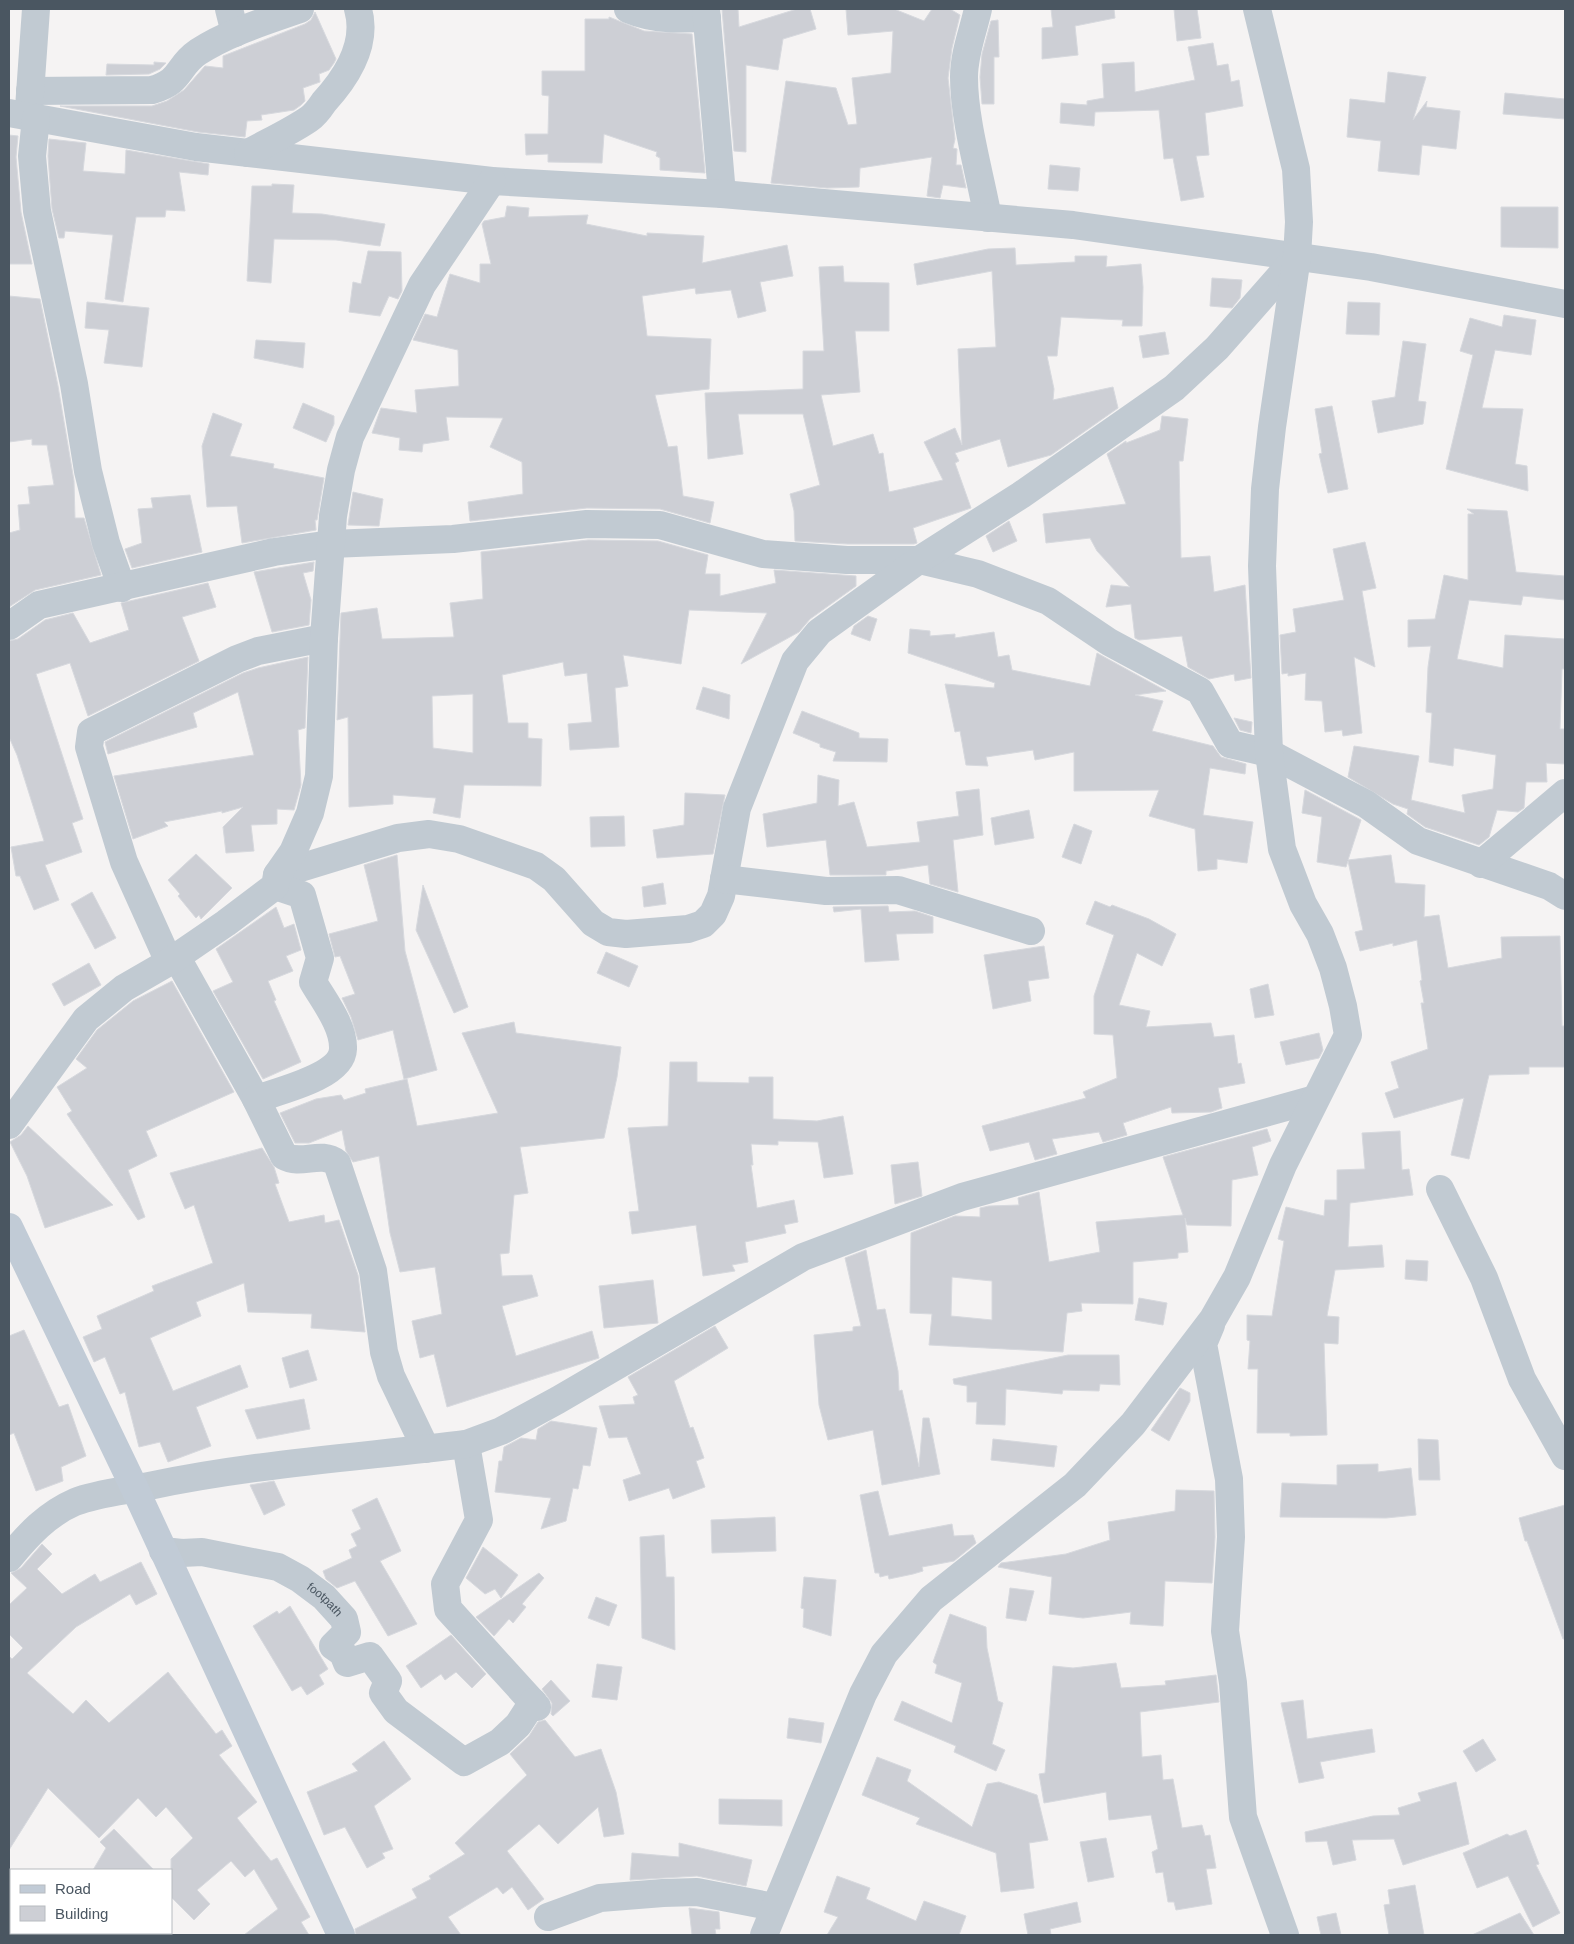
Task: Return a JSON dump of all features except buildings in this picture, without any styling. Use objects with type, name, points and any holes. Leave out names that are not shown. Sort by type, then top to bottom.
[{"type":"street","points":[[36,9],[26,110],[37,211],[74,384],[88,471],[106,543],[122,588]]},
{"type":"street","points":[[26,110],[152,90],[166,86],[174,80],[197,53],[232,21],[300,9]]},
{"type":"street","points":[[248,153],[310,118],[330,95],[349,69],[360,43],[362,21],[358,9]]},
{"type":"street","points":[[628,9],[643,16],[669,20],[706,13],[722,194]]},
{"type":"street","points":[[978,9],[968,45],[964,76],[967,107],[988,218]]},
{"type":"street","points":[[764,1935],[863,1694],[884,1654],[931,1599],[1075,1486],[1133,1424],[1213,1319],[1237,1277],[1283,1165],[1314,1099],[1348,1036],[1343,1006],[1333,968],[1282,849],[1269,753],[1262,566],[1265,489],[1297,257],[1299,222],[1296,169],[1257,9]]},
{"type":"street","points":[[26,110],[196,147],[492,181],[722,194],[1073,225],[1371,267],[1565,304]]},
{"type":"street","points":[[9,1125],[86,1018],[124,988],[173,959],[226,923],[276,880],[293,852],[310,813],[319,776],[324,638],[331,544],[341,470],[350,437],[422,285],[492,181]]},
{"type":"street","points":[[276,880],[398,838],[429,834],[459,839],[536,866],[554,879],[593,923],[608,932],[626,934],[688,929],[703,924],[713,914],[721,896],[737,808],[795,661],[819,632],[919,560],[1020,495],[1174,388],[1217,348],[1297,257]]},
{"type":"street","points":[[9,626],[39,605],[122,588],[274,552],[331,544],[453,538],[586,524],[627,523],[660,525],[763,554],[847,560],[919,560],[978,574],[1048,602],[1109,642],[1200,691],[1230,744],[1269,753],[1366,804],[1418,841],[1549,886],[1565,896]]},
{"type":"street","points":[[324,638],[258,651],[237,659],[91,732],[89,748],[124,862],[173,959],[256,1099],[284,1156],[291,1160],[322,1156],[330,1158],[337,1163],[373,1271],[384,1352],[391,1376],[426,1449]]},
{"type":"street","points":[[1481,864],[1565,793]]},
{"type":"street","points":[[724,879],[826,891],[898,890],[1031,931]]},
{"type":"street","points":[[256,1099],[321,1076],[337,1062],[343,1049],[338,1028],[313,982],[320,958],[302,895],[276,880]]},
{"type":"street","points":[[9,1558],[33,1529],[75,1503],[98,1496],[225,1473],[466,1444],[501,1431],[558,1400],[803,1258],[962,1197],[1314,1099]]},
{"type":"street","points":[[1440,1188],[1484,1278],[1522,1379],[1565,1456]]},
{"type":"street","points":[[9,1227],[135,1489],[341,1935]]},
{"type":"street","points":[[1213,1319],[1203,1344],[1229,1479],[1231,1537],[1225,1631],[1233,1683],[1242,1817],[1285,1935]]},
{"type":"street","name":"footpath","points":[[164,1551],[182,1553],[202,1552],[278,1567],[300,1579],[324,1597],[344,1619],[347,1632],[333,1646],[343,1653],[347,1663],[370,1656],[388,1681],[383,1694],[396,1711],[464,1762],[500,1742],[535,1705],[448,1609],[445,1584],[480,1520],[466,1444]]},
{"type":"street","points":[[548,1917],[600,1898],[664,1893],[697,1892],[774,1907]]}]
